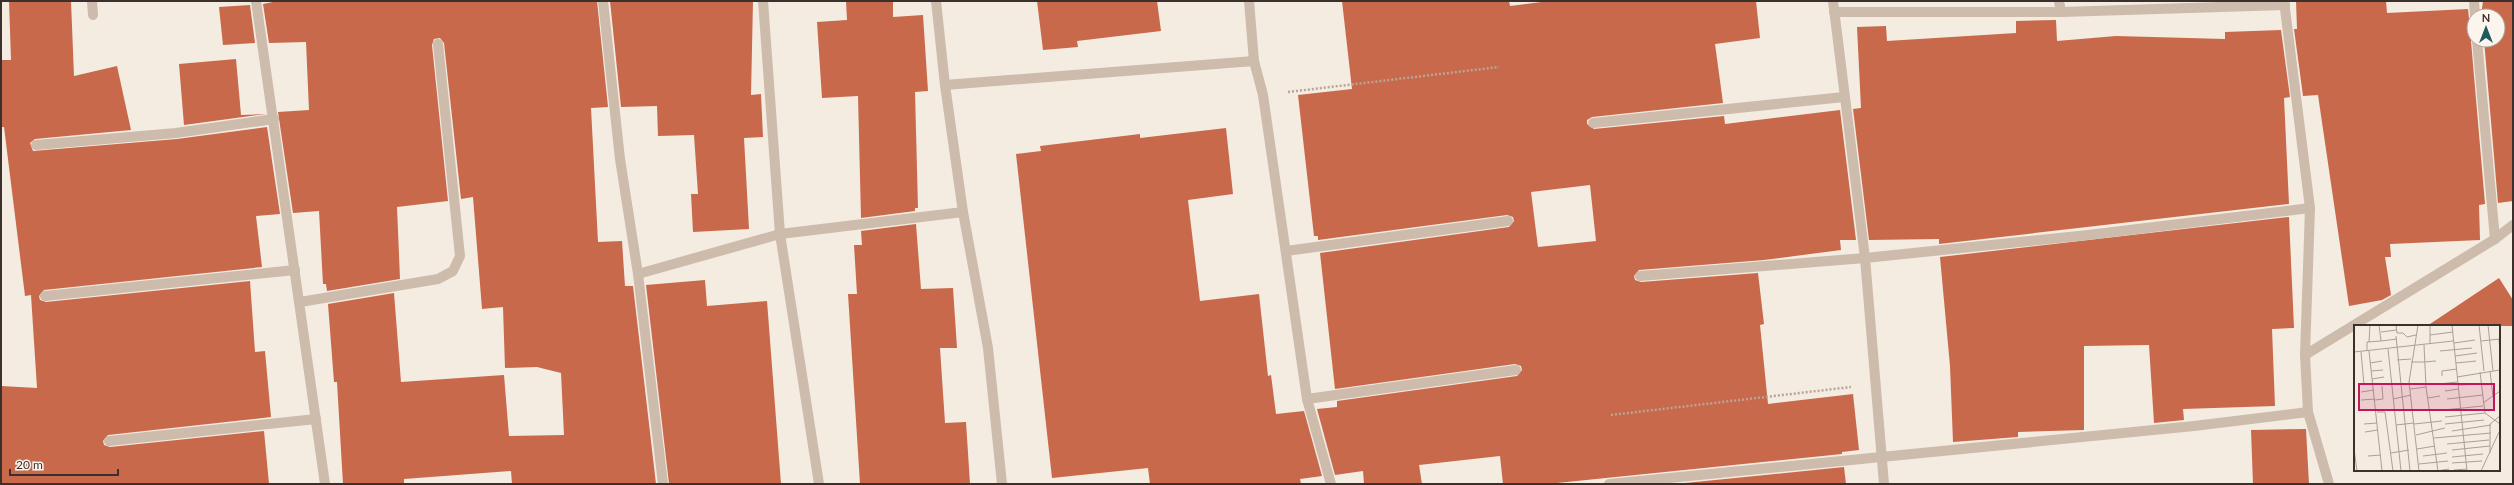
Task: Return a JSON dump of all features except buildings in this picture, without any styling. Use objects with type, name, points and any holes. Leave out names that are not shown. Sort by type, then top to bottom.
[{"type":"street","points":[[92,1],[93,15]]},
{"type":"street","points":[[256,1],[325,484]]},
{"type":"street","points":[[603,1],[620,159],[638,274],[663,484]]},
{"type":"street","points":[[763,1],[780,234],[819,484]]},
{"type":"street","points":[[936,1],[945,85],[963,212],[988,348],[1002,484]]},
{"type":"street","points":[[1249,1],[1254,60],[1263,95],[1307,399],[1331,484]]},
{"type":"street","points":[[1833,1],[1865,258],[1884,484]]},
{"type":"street","points":[[2059,1],[2060,12]]},
{"type":"street","points":[[1834,12],[2060,12],[2285,3],[2310,208],[2305,355],[2308,412],[2329,484]]},
{"type":"street","points":[[300,302],[438,279],[453,271],[460,256],[438,44]]},
{"type":"street","points":[[2478,48],[2495,240]]},
{"type":"street","points":[[945,85],[1254,60]]},
{"type":"street","points":[[1593,123],[1844,97]]},
{"type":"street","points":[[36,145],[176,133],[274,119]]},
{"type":"street","points":[[1640,276],[1865,258],[2081,236],[2310,208]]},
{"type":"street","points":[[638,274],[780,234],[963,212]]},
{"type":"street","points":[[1286,252],[1508,221]]},
{"type":"street","points":[[2355,325],[2495,240],[2513,225]]},
{"type":"street","points":[[45,296],[295,270]]},
{"type":"street","points":[[2305,355],[2354,325]]},
{"type":"street","points":[[1307,399],[1516,370]]},
{"type":"street","points":[[1609,484],[2194,426],[2308,412]]},
{"type":"street","points":[[109,441],[316,419]]},
{"type":"path","points":[[1263,95],[1499,67]]},
{"type":"path","points":[[1612,415],[1875,384]]}]
